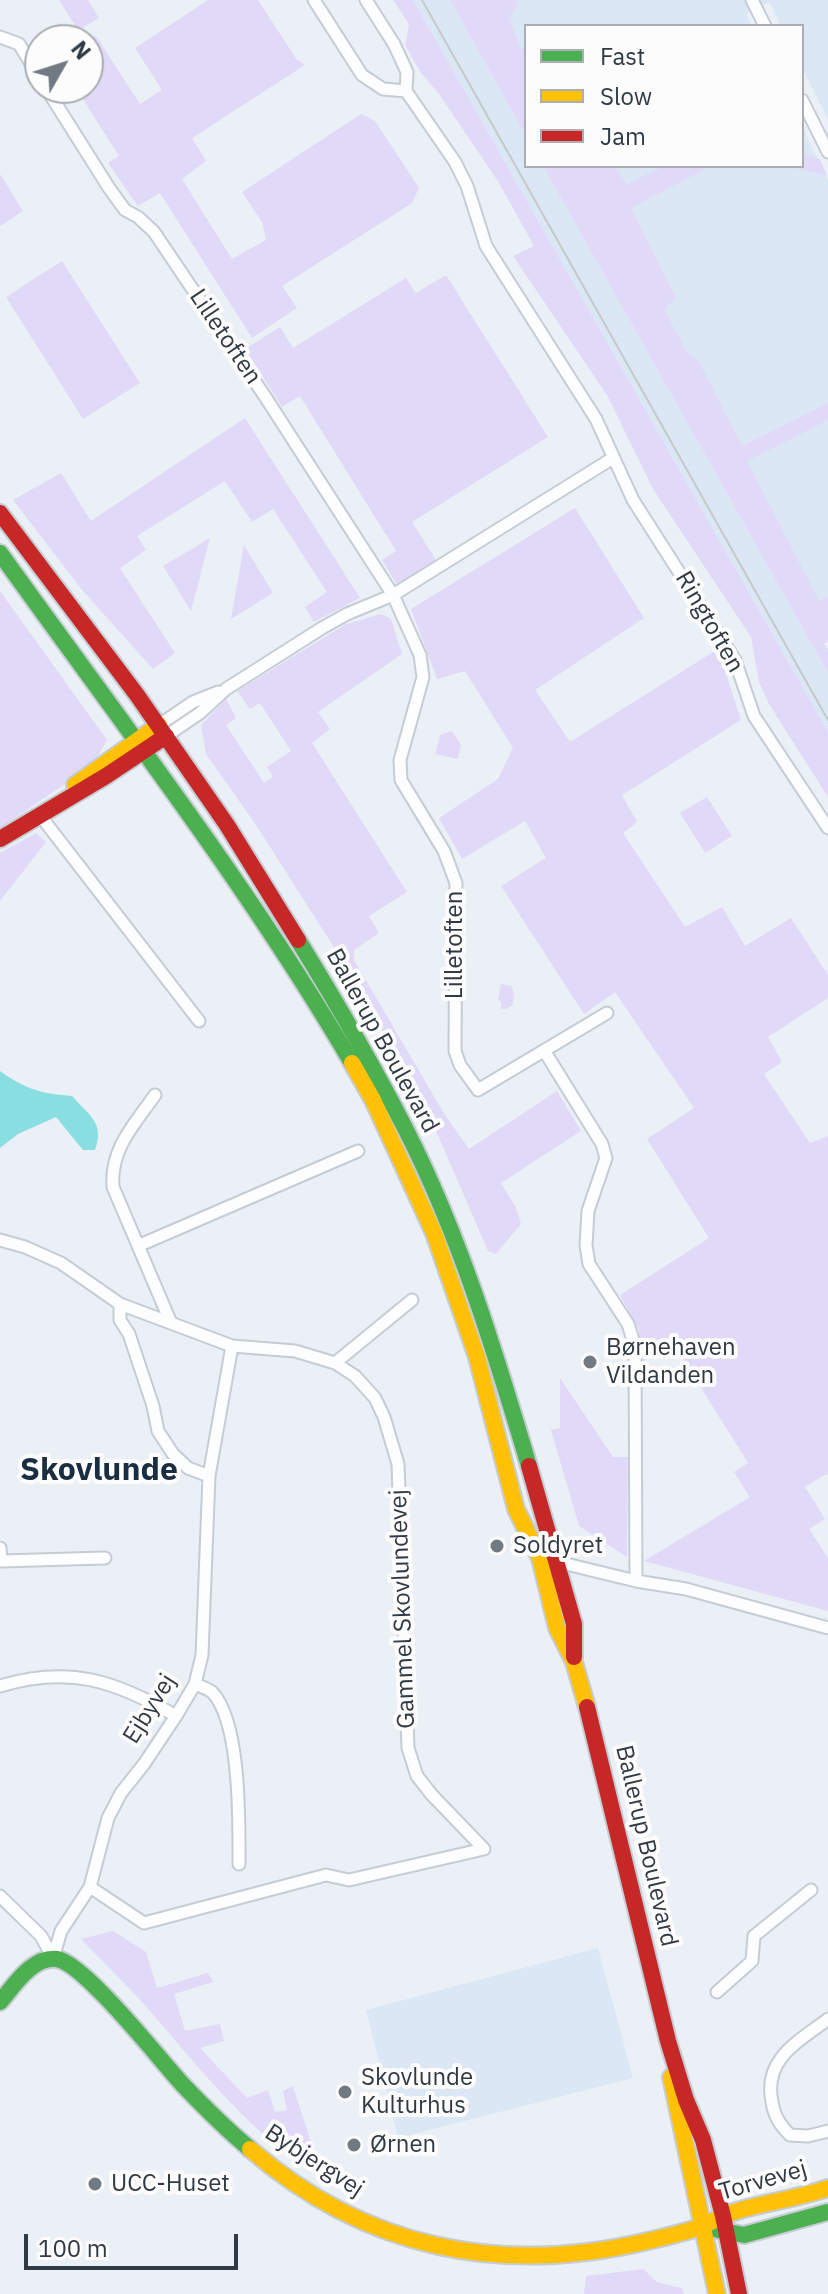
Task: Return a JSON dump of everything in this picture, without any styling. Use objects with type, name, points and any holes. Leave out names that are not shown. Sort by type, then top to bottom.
[{"type":"street","points":[[314,0],[362,75],[383,89],[406,91]]},
{"type":"street","name":"Ringtoften","points":[[366,0],[401,58],[407,72],[406,91],[455,162],[467,186],[486,246],[596,419],[633,500],[735,660],[754,716],[828,828]]},
{"type":"street","points":[[752,0],[764,24]]},
{"type":"street","points":[[0,37],[19,44],[24,52]]},
{"type":"street","name":"Lilletoften","points":[[56,104],[125,210],[154,232],[266,398],[393,595],[420,655],[424,671],[400,760],[401,780],[444,851],[456,883],[457,1058],[478,1090],[607,1013]]},
{"type":"street","points":[[804,104],[828,152]]},
{"type":"street","points":[[0,839],[106,776],[162,730],[200,713],[226,689],[322,628],[393,595],[613,458]]},
{"type":"street","name":"Ballerup Boulevard","points":[[0,513],[162,730],[227,825],[366,1055],[407,1132],[456,1244],[481,1311],[550,1564],[574,1624],[574,1662],[668,2041],[686,2100],[703,2140],[725,2223],[739,2294]]},
{"type":"street","name":"Ballerup Boulevard","points":[[0,553],[252,905],[352,1062],[394,1142],[445,1259],[477,1357],[512,1494],[550,1564]]},
{"type":"street","points":[[39,814],[199,1021]]},
{"type":"street","points":[[545,1052],[602,1144],[606,1158],[588,1211],[586,1245],[589,1264],[628,1324],[635,1346],[636,1581]]},
{"type":"street","points":[[155,1095],[116,1152],[112,1170],[113,1187],[171,1323]]},
{"type":"street","points":[[140,1245],[358,1151]]},
{"type":"street","name":"Gammel Skovlundevej","points":[[0,1240],[61,1263],[120,1304],[232,1346],[295,1351],[335,1363],[355,1376],[375,1398],[398,1464],[408,1748],[417,1776],[484,1849],[349,1880],[326,1875],[144,1923],[90,1887]]},
{"type":"street","points":[[335,1363],[412,1300]]},
{"type":"street","points":[[120,1304],[120,1320],[129,1334],[158,1431],[173,1454],[188,1468],[209,1476]]},
{"type":"street","name":"Ejbyvej","points":[[53,1958],[61,1931],[90,1887],[108,1818],[121,1793],[144,1764],[195,1684],[202,1655],[209,1476],[232,1346]]},
{"type":"street","points":[[0,1548],[1,1561],[105,1558]]},
{"type":"street","points":[[550,1564],[686,1589],[828,1628]]},
{"type":"street","points":[[0,1686],[36,1678],[70,1677],[104,1682],[136,1693],[176,1716]]},
{"type":"street","points":[[195,1684],[211,1691],[228,1729],[234,1757],[239,1817],[239,1864]]},
{"type":"street","points":[[717,1992],[752,1961],[754,1936],[811,1890]]},
{"type":"street","name":"Bybjergvej","points":[[0,1896],[41,1936],[53,1958],[65,1961],[97,1991],[234,2136],[317,2197],[366,2221],[407,2237],[463,2251],[532,2258],[637,2243],[700,2227]]},
{"type":"street","points":[[0,2002],[31,1969],[53,1958]]},
{"type":"street","points":[[828,2019],[778,2060],[769,2084],[777,2120],[790,2135],[808,2136],[828,2131]]},
{"type":"street","name":"Ballerup Boulevard","points":[[668,2041],[674,2102],[717,2294]]},
{"type":"street","name":"Torvevej","points":[[700,2227],[725,2223],[828,2188]]},
{"type":"street","name":"Torvevej","points":[[725,2223],[744,2235],[828,2212]]},
{"type":"shaded area","points":[[59,0],[88,0],[99,18],[88,24],[74,24]]},
{"type":"shaded area","points":[[208,0],[258,0],[297,60],[305,65],[192,138],[206,161],[182,179],[232,259],[266,240],[262,222],[242,192],[361,114],[375,121],[419,188],[412,203],[282,286],[297,308],[252,338],[160,193],[138,206],[108,163],[119,156],[86,104],[104,104],[104,48],[140,104],[162,90],[135,48]]},
{"type":"shaded area","points":[[393,0],[413,0],[828,732],[828,797],[769,704],[759,682],[751,637],[653,489],[607,395],[513,256],[534,246],[499,183],[439,94],[421,73],[405,45],[409,24]]},
{"type":"shaded area","points":[[413,0],[450,0],[524,132],[524,168],[544,168],[828,673],[828,732]]},
{"type":"shaded area","points":[[450,0],[516,0],[518,4],[509,18],[521,49],[524,48],[524,132]]},
{"type":"shaded area","points":[[467,0],[828,0],[828,119],[804,72],[804,24],[780,24],[769,2],[746,14],[751,24],[524,24],[524,104]]},
{"type":"shaded area","points":[[804,131],[828,180],[828,608],[808,619],[559,168],[804,168]]},
{"type":"shaded area","points":[[804,155],[820,159],[827,176],[794,168],[804,168]]},
{"type":"shaded area","points":[[544,168],[615,168],[627,184],[660,168],[707,168],[631,208],[676,298],[664,309],[686,351],[699,362],[742,446],[828,403],[828,420],[747,461],[819,601],[828,597],[828,641],[824,644],[828,650],[828,673]]},
{"type":"shaded area","points":[[0,174],[23,211],[0,226]]},
{"type":"shaded area","points":[[62,261],[140,383],[83,419],[6,297]]},
{"type":"shaded area","points":[[446,275],[548,437],[412,522],[436,560],[397,585],[382,560],[396,551],[300,396],[282,407],[245,349],[280,327],[293,348],[406,278],[416,293]]},
{"type":"shaded area","points":[[245,418],[360,598],[314,622],[305,607],[327,592],[273,509],[252,522],[225,481],[137,536],[146,550],[120,568],[175,653],[153,669],[83,591],[13,500],[61,473],[91,521]]},
{"type":"shaded area","points":[[575,508],[644,618],[535,690],[570,742],[718,649],[741,720],[622,795],[637,822],[623,833],[685,927],[722,907],[745,946],[791,918],[828,975],[828,998],[768,1037],[782,1062],[764,1074],[810,1143],[828,1136],[828,1473],[805,1487],[825,1519],[809,1529],[828,1558],[828,1611],[644,1561],[750,1497],[734,1472],[748,1463],[673,1343],[642,1362],[639,1330],[620,1295],[709,1238],[647,1139],[694,1108],[615,992],[584,1014],[501,886],[546,858],[525,821],[462,859],[439,818],[498,779],[513,748],[465,671],[437,679],[411,609]]},
{"type":"shaded area","points":[[210,538],[191,611],[163,566]]},
{"type":"shaded area","points":[[244,545],[273,593],[231,619]]},
{"type":"shaded area","points":[[0,591],[107,740],[93,765],[0,828]]},
{"type":"shaded area","points":[[381,614],[391,619],[402,654],[318,712],[330,729],[312,743],[407,892],[369,916],[379,933],[354,950],[354,960],[445,1115],[469,1149],[557,1091],[581,1131],[501,1183],[515,1206],[521,1224],[496,1254],[488,1251],[427,1110],[341,958],[256,825],[206,754],[201,725],[226,699],[236,718],[226,725],[264,783],[273,777],[267,767],[291,751],[260,703],[250,709],[237,691],[346,624]]},
{"type":"shaded area","points":[[452,731],[461,745],[458,759],[435,754],[440,735]]},
{"type":"shaded area","points":[[707,797],[732,836],[705,853],[680,813]]},
{"type":"shaded area","points":[[36,833],[46,842],[0,901],[0,853]]},
{"type":"shaded area","points":[[501,984],[511,986],[514,993],[513,1005],[506,1009],[501,1009],[498,1000]]},
{"type":"shaded area","points":[[560,1378],[613,1457],[628,1457],[627,1557],[579,1526],[551,1430],[560,1428]]},
{"type":"shaded area","points":[[113,1931],[146,1952],[157,1988],[208,1973],[213,1982],[174,1994],[185,2031],[220,2024],[224,2041],[200,2048],[247,2098],[268,2090],[275,2112],[287,2110],[283,2091],[293,2086],[316,2158],[311,2162],[293,2156],[249,2121],[81,1939]]},
{"type":"shaded area","points":[[598,1948],[633,2078],[398,2138],[366,2010]]},
{"type":"shaded area","points":[[643,2269],[657,2282],[682,2288],[684,2294],[584,2294],[586,2276]]},
{"type":"water","points":[[0,1071],[34,1090],[72,1096],[97,1126],[95,1150],[83,1150],[56,1117],[18,1134],[0,1148]]},
{"type":"tram line","points":[[422,0],[828,720]]},
{"type":"traffic: fast","points":[[0,553],[227,868],[352,1063]]},
{"type":"traffic: fast","points":[[298,940],[367,1058],[425,1170],[475,1295],[529,1466]]},
{"type":"traffic: fast","points":[[0,2002],[24,1973],[40,1962],[57,1959],[69,1965],[103,1994],[183,2085],[250,2149]]},
{"type":"traffic: fast","points":[[718,2230],[744,2235],[828,2212]]},
{"type":"traffic: slow","points":[[75,785],[159,725]]},
{"type":"traffic: slow","points":[[352,1063],[373,1100],[434,1233],[477,1357],[516,1509],[540,1558],[557,1628],[574,1662],[587,1707]]},
{"type":"traffic: slow","points":[[671,2077],[717,2294]]},
{"type":"traffic: slow","points":[[250,2149],[294,2183],[340,2210],[388,2231],[437,2246],[488,2254],[540,2255],[593,2251],[648,2241],[694,2229],[746,2209],[828,2188]]},
{"type":"traffic: jam","points":[[0,513],[137,695],[227,825],[298,940]]},
{"type":"traffic: jam","points":[[0,839],[166,736]]},
{"type":"traffic: jam","points":[[529,1466],[574,1624],[574,1657]]},
{"type":"traffic: jam","points":[[587,1707],[668,2041],[686,2100],[703,2140],[739,2294]]},
{"type":"place","name":"Børnehaven Vildanden","points":[[590,1362]]},
{"type":"place","name":"Soldyret","points":[[497,1546]]},
{"type":"place","name":"Skovlunde Kulturhus","points":[[345,2092]]},
{"type":"place","name":"Ørnen","points":[[354,2145]]},
{"type":"place","name":"UCC-Huset","points":[[95,2184]]},
{"type":"district","name":"Skovlunde","points":[[99,1471]]}]
